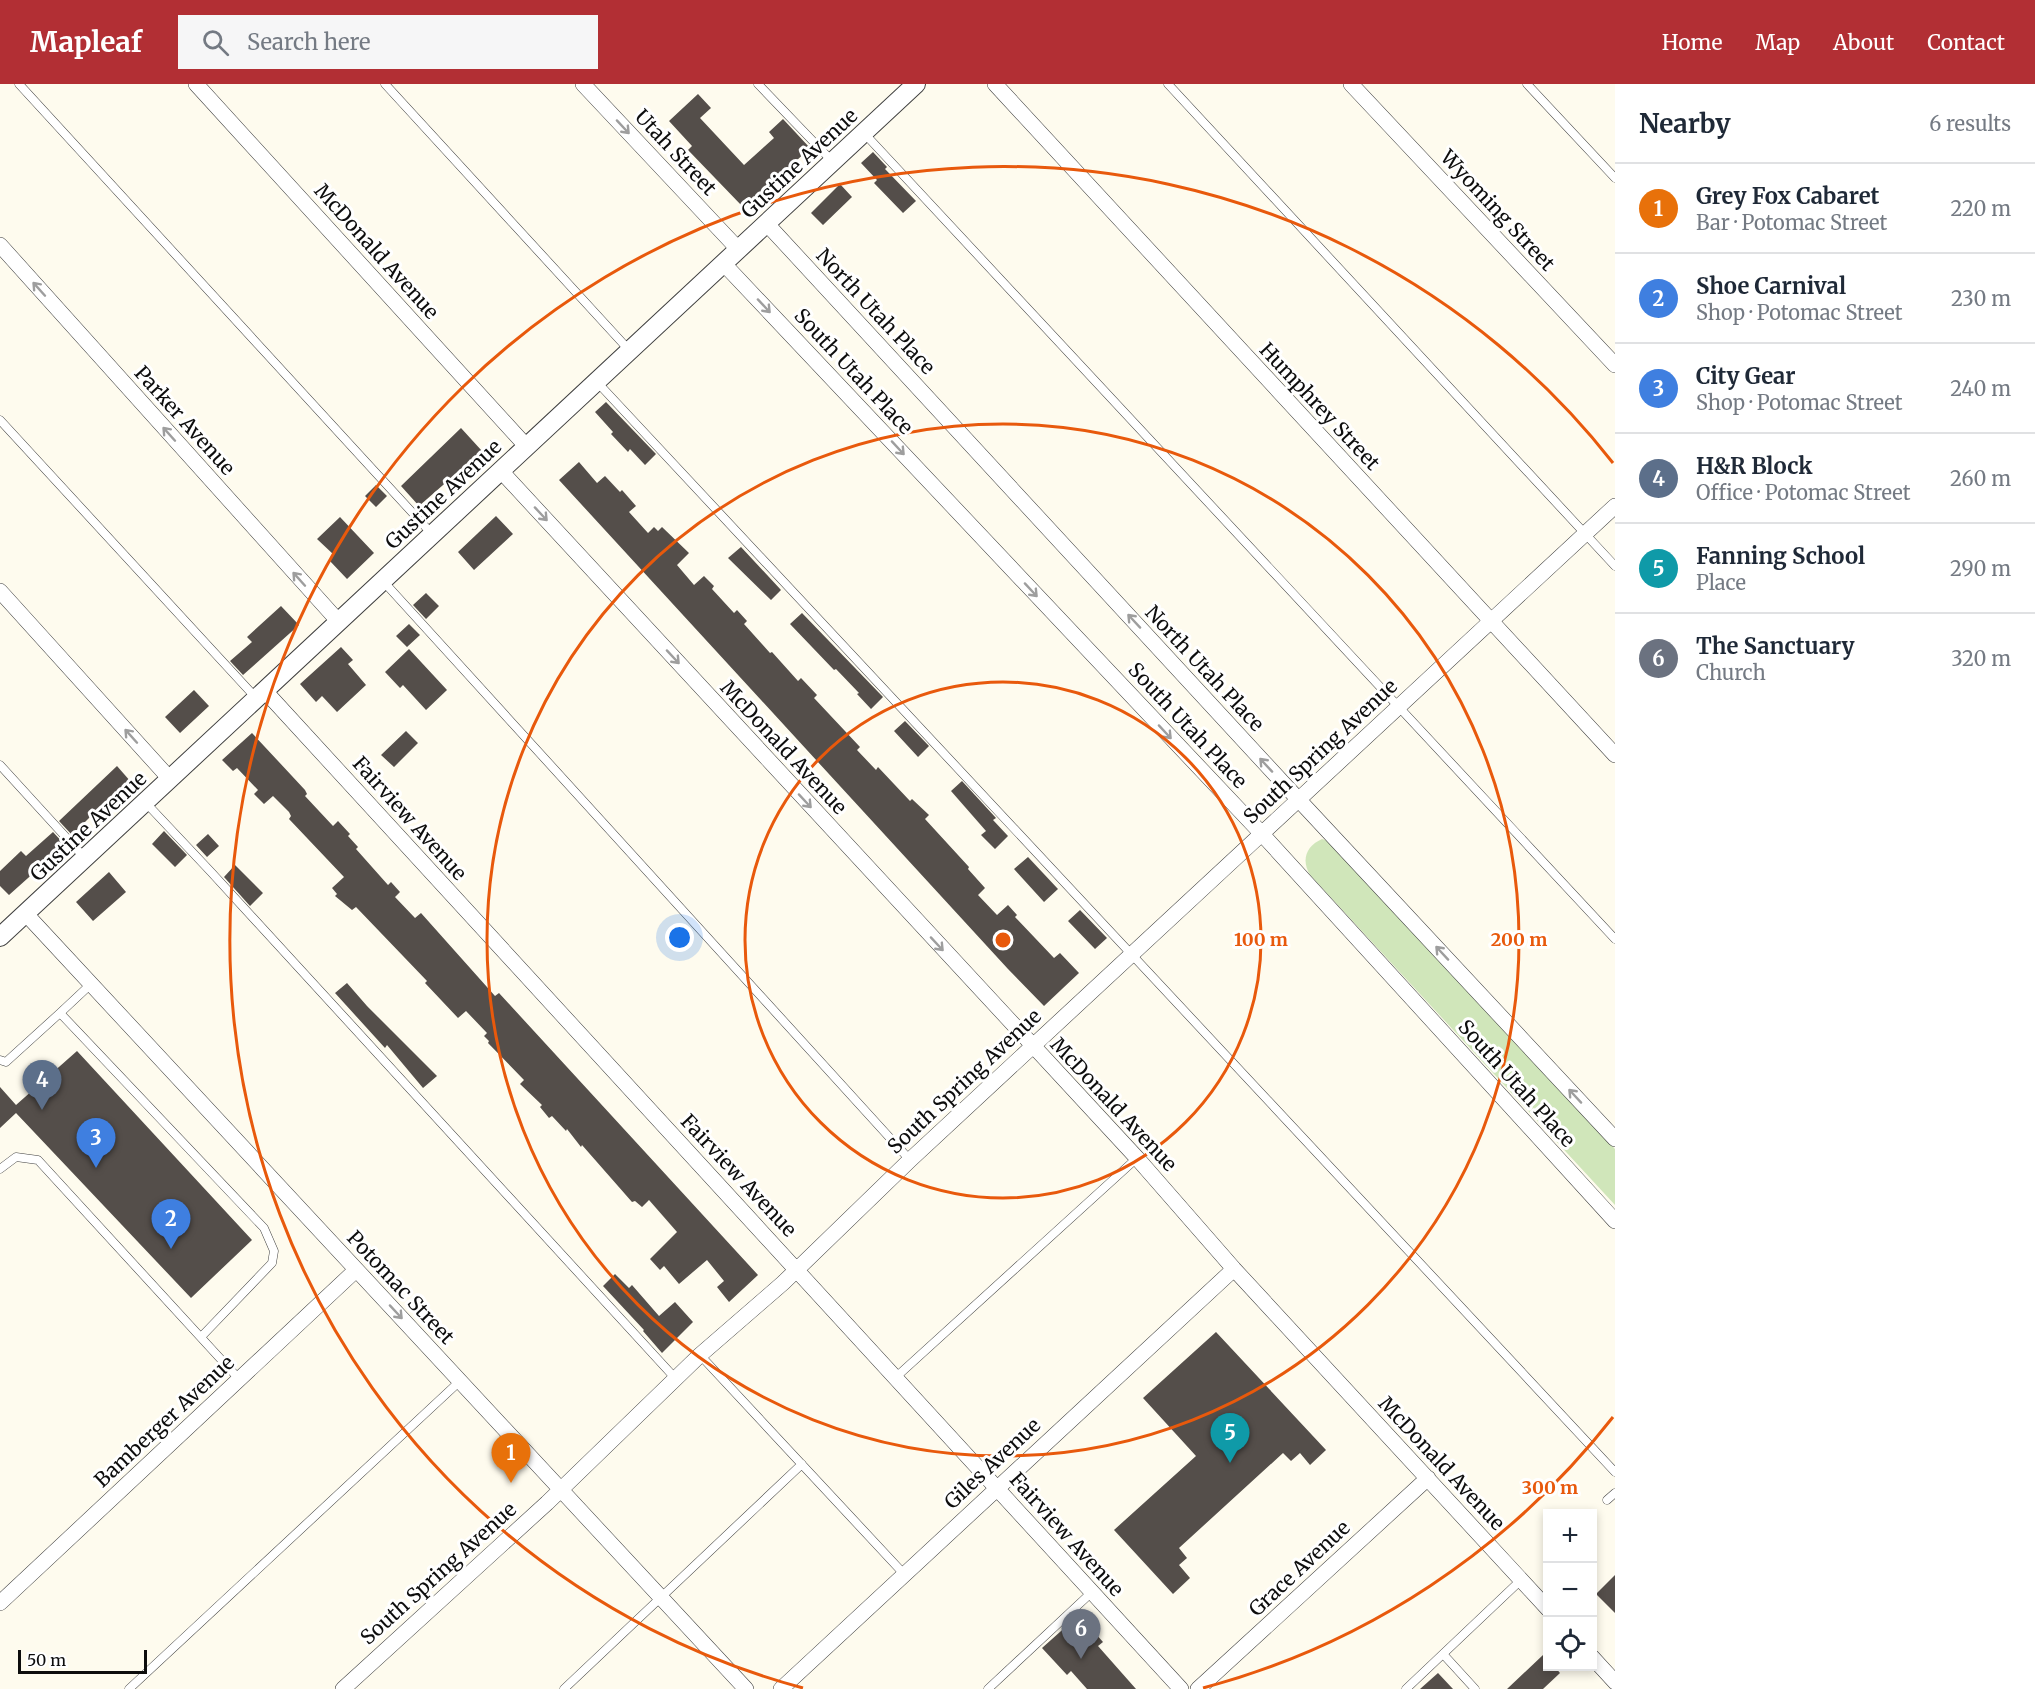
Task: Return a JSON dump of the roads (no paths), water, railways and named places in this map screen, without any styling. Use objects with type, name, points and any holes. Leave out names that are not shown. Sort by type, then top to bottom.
[{"type":"street","name":"McDonald Avenue","points":[[196,84],[527,447]]},
{"type":"street","name":"Utah Street","points":[[583,84],[739,250]]},
{"type":"street","name":"Gustine Avenue","points":[[0,937],[916,84]]},
{"type":"street","name":"Humphrey Street","points":[[995,84],[1615,755]]},
{"type":"street","name":"Wyoming Street","points":[[1351,84],[1615,364]]},
{"type":"street","name":"North Utah Place","points":[[767,224],[1298,800],[1615,1139]]},
{"type":"street","name":"Parker Avenue","points":[[0,245],[339,622]]},
{"type":"street","name":"South Utah Place","points":[[724,264],[1262,834],[1615,1221]]},
{"type":"street","name":"McDonald Avenue","points":[[501,471],[1137,1158],[1234,1269],[1543,1604]]},
{"type":"street","name":"South Spring Avenue","points":[[343,1689],[561,1489],[699,1355],[797,1269],[909,1160],[1615,506]]},
{"type":"street","points":[[0,591],[170,779]]},
{"type":"street","name":"Fairview Avenue","points":[[261,695],[797,1269],[1181,1689]]},
{"type":"street","name":"Potomac Street","points":[[26,914],[746,1689]]},
{"type":"street","name":"Giles Avenue","points":[[781,1689],[1234,1269]]},
{"type":"street","name":"Bamberger Avenue","points":[[0,1603],[356,1270]]},
{"type":"street","name":"Grace Avenue","points":[[1198,1689],[1428,1478]]},
{"type":"street","points":[[1597,1662],[1615,1682]]},
{"type":"lane","points":[[19,84],[433,535]]},
{"type":"lane","points":[[385,84],[630,351]]},
{"type":"lane","points":[[758,84],[832,162]]},
{"type":"lane","points":[[1168,84],[1615,567]]},
{"type":"lane","points":[[1527,84],[1615,178]]},
{"type":"lane","points":[[864,133],[1615,939]]},
{"type":"lane","points":[[597,382],[1615,1472]]},
{"type":"lane","points":[[0,420],[261,695]]},
{"type":"lane","points":[[382,581],[909,1160]]},
{"type":"lane","points":[[0,765],[85,858]]},
{"type":"lane","points":[[145,802],[675,1378]]},
{"type":"lane","points":[[0,1060],[6,1062],[91,984]]},
{"type":"lane","points":[[60,1012],[264,1228],[274,1251],[272,1263],[201,1337]]},
{"type":"lane","points":[[0,1169],[16,1157],[38,1160],[239,1379]]},
{"type":"lane","points":[[896,1378],[1137,1158]]},
{"type":"lane","points":[[699,1355],[904,1574]]},
{"type":"lane","points":[[129,1689],[460,1381]]},
{"type":"lane","points":[[564,1689],[802,1464]]},
{"type":"lane","points":[[1607,1500],[1615,1493]]},
{"type":"lane","points":[[1406,1689],[1521,1581]]},
{"type":"lane","points":[[988,1689],[1092,1592]]},
{"type":"lane","points":[[1443,1654],[1475,1689]]},
{"type":"place","name":"H&R Block","points":[[42,1110]]},
{"type":"place","name":"City Gear","points":[[96,1168]]},
{"type":"place","name":"Shoe Carnival","points":[[171,1249]]},
{"type":"place","name":"Fanning School","points":[[1230,1463]]},
{"type":"place","name":"Grey Fox Cabaret","points":[[511,1483]]},
{"type":"place","name":"The Sanctuary","points":[[1081,1659]]}]
